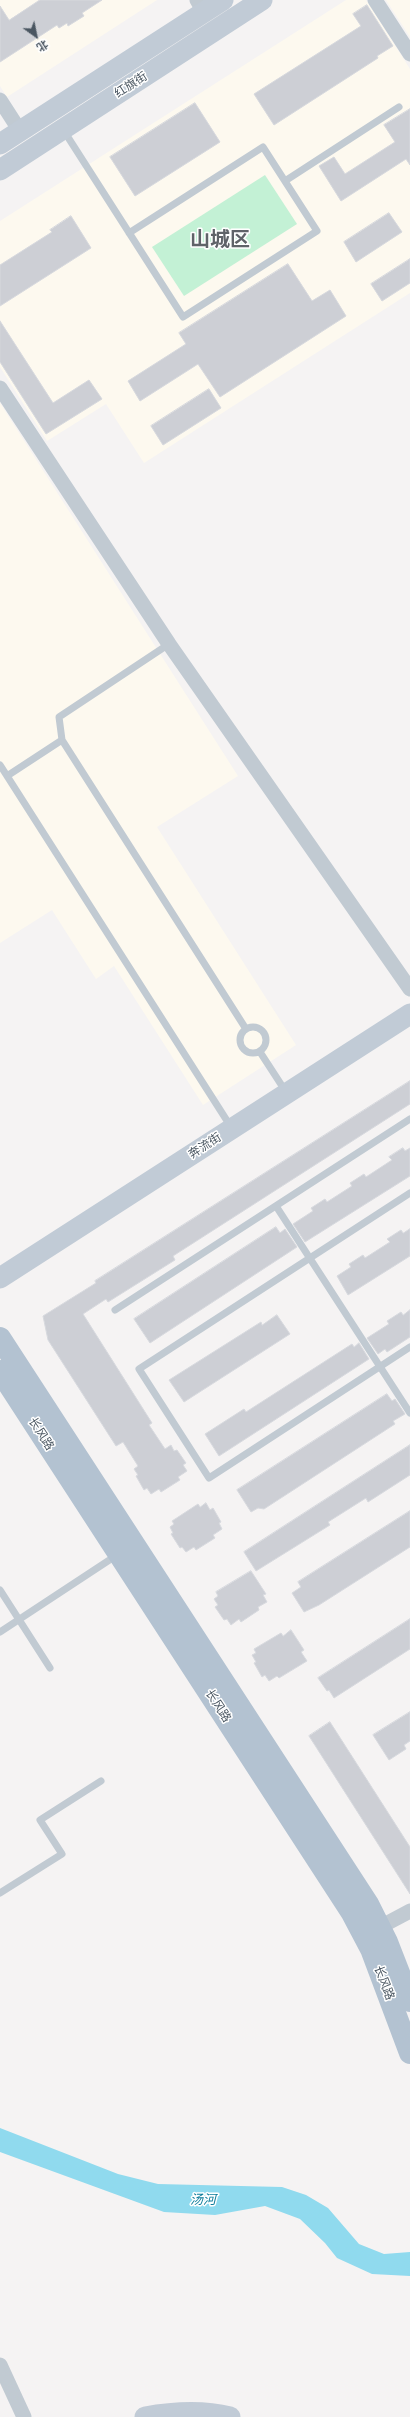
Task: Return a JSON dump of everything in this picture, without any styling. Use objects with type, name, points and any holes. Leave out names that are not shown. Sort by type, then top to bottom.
[{"type":"main road","name":"红旗街","points":[[0,144],[200,6],[223,0]]},
{"type":"main road","name":"红旗街","points":[[0,170],[262,0]]},
{"type":"main road","name":"奔流街","points":[[0,1278],[410,1014]]},
{"type":"main road","name":"长风路","points":[[0,1338],[364,1897],[380,1927],[410,2001]]},
{"type":"main road","name":"长风路","points":[[0,1371],[352,1913],[373,1956],[410,2053]]},
{"type":"main road","points":[[144,2417],[168,2412],[218,2414],[230,2417]]},
{"type":"street","points":[[375,0],[410,54]]},
{"type":"street","points":[[0,100],[20,131]]},
{"type":"street","points":[[0,388],[169,644],[410,989]]},
{"type":"street","points":[[380,1927],[410,1911]]},
{"type":"street","points":[[0,2364],[24,2417]]},
{"type":"lane","points":[[285,181],[399,107]]},
{"type":"lane","points":[[63,129],[129,233],[183,317],[317,231],[263,147],[129,233]]},
{"type":"lane","points":[[169,644],[59,717],[62,740],[246,1029]]},
{"type":"lane","points":[[7,776],[62,740]]},
{"type":"lane","points":[[0,765],[232,1129]]},
{"type":"lane","points":[[258,1028],[265,1035],[266,1045],[260,1052],[253,1054],[247,1053],[240,1046],[240,1035],[246,1029],[258,1028]]},
{"type":"lane","points":[[260,1052],[287,1093]]},
{"type":"lane","points":[[116,1310],[410,1119]]},
{"type":"lane","points":[[410,1193],[139,1369],[209,1478],[410,1347]]},
{"type":"lane","points":[[276,1206],[410,1414]]},
{"type":"lane","points":[[0,1632],[119,1554]]},
{"type":"lane","points":[[0,1590],[50,1668]]},
{"type":"lane","points":[[0,1893],[62,1854],[40,1820],[101,1781]]},
{"type":"shaded area","points":[[0,0],[157,0],[7,97],[0,86]]},
{"type":"shaded area","points":[[346,0],[366,0],[410,69],[410,293],[144,463],[106,404],[47,441],[0,367],[0,221]]},
{"type":"shaded area","points":[[386,0],[410,0],[410,37]]},
{"type":"shaded area","points":[[0,403],[238,776],[157,827],[296,1045],[203,1105],[114,966],[96,979],[52,910],[0,943]]},
{"type":"green space","points":[[265,175],[297,224],[184,296],[152,247]]},
{"type":"water","name":"汤河","points":[[0,2128],[118,2174],[158,2184],[282,2187],[306,2195],[328,2208],[359,2244],[384,2254],[410,2252],[410,2276],[372,2274],[337,2258],[325,2243],[300,2219],[265,2206],[215,2215],[164,2212],[0,2152]]},
{"type":"building","points":[[40,0],[102,0],[82,13],[84,16],[68,26],[67,23],[59,28],[57,25],[0,62],[0,6],[9,20]]},
{"type":"building","points":[[367,5],[393,46],[377,56],[378,58],[274,125],[254,94],[361,26],[353,14]]},
{"type":"building","points":[[195,103],[220,142],[135,196],[110,157]]},
{"type":"building","points":[[410,109],[410,165],[406,159],[341,201],[319,166],[334,157],[345,174],[395,142],[384,125]]},
{"type":"building","points":[[389,213],[402,232],[356,262],[344,242]]},
{"type":"building","points":[[71,216],[91,248],[0,306],[0,265],[52,232],[50,230]]},
{"type":"building","points":[[410,259],[410,283],[382,301],[371,284]]},
{"type":"building","points":[[288,264],[312,301],[330,290],[346,316],[220,397],[198,364],[140,401],[128,381],[186,344],[179,333]]},
{"type":"building","points":[[0,321],[53,403],[89,380],[102,399],[46,434],[0,362]]},
{"type":"building","points":[[209,389],[221,408],[163,445],[151,426]]},
{"type":"building","points":[[410,1081],[410,1104],[173,1256],[175,1260],[108,1302],[106,1299],[83,1314],[152,1423],[149,1425],[165,1449],[171,1445],[174,1451],[177,1450],[186,1463],[183,1465],[187,1471],[178,1477],[180,1480],[161,1492],[159,1489],[151,1494],[147,1488],[144,1490],[136,1476],[138,1475],[134,1469],[138,1466],[123,1442],[116,1446],[48,1340],[43,1316],[96,1283],[95,1281]]},
{"type":"building","points":[[403,1148],[405,1151],[410,1148],[410,1176],[305,1242],[293,1224],[313,1211],[311,1208],[325,1199],[327,1202],[352,1186],[350,1183],[364,1174],[366,1177],[392,1160],[389,1157]]},
{"type":"building","points":[[276,1227],[280,1233],[285,1229],[297,1247],[150,1343],[134,1319]]},
{"type":"building","points":[[410,1229],[410,1256],[348,1295],[337,1276],[351,1267],[349,1264],[363,1255],[365,1258],[390,1242],[387,1239],[401,1230],[403,1233]]},
{"type":"building","points":[[410,1310],[410,1337],[387,1352],[385,1349],[378,1354],[367,1338],[389,1324],[387,1321],[401,1312],[403,1315]]},
{"type":"building","points":[[277,1315],[290,1334],[184,1402],[169,1380],[261,1322],[262,1325]]},
{"type":"building","points":[[359,1343],[369,1359],[219,1456],[205,1434],[244,1409],[246,1412],[352,1344],[354,1347]]},
{"type":"building","points":[[387,1394],[392,1401],[395,1399],[405,1414],[393,1421],[395,1424],[264,1509],[258,1508],[251,1512],[237,1490]]},
{"type":"building","points":[[410,1445],[410,1475],[368,1502],[366,1498],[328,1522],[330,1525],[256,1571],[244,1552]]},
{"type":"building","points":[[206,1503],[210,1510],[213,1508],[221,1522],[219,1523],[222,1529],[213,1535],[215,1538],[196,1550],[194,1547],[186,1552],[182,1547],[180,1548],[171,1534],[173,1533],[170,1527],[174,1524],[172,1521],[198,1504],[200,1507]]},
{"type":"building","points":[[410,1511],[410,1547],[319,1605],[304,1612],[292,1593],[301,1587],[298,1582]]},
{"type":"building","points":[[251,1571],[266,1594],[263,1595],[267,1602],[258,1607],[259,1610],[241,1622],[239,1619],[231,1625],[227,1619],[224,1620],[215,1607],[218,1605],[214,1599],[218,1596],[216,1592]]},
{"type":"building","points":[[410,1619],[410,1649],[334,1698],[329,1690],[327,1691],[318,1678]]},
{"type":"building","points":[[291,1630],[304,1650],[301,1652],[307,1661],[279,1678],[277,1676],[269,1681],[265,1675],[262,1677],[254,1663],[256,1662],[252,1655],[256,1653],[254,1649],[281,1633],[283,1636]]},
{"type":"building","points":[[410,1712],[410,1741],[404,1745],[406,1749],[389,1760],[373,1735]]},
{"type":"building","points":[[330,1722],[410,1847],[410,1894],[309,1736]]},
{"type":"district","name":"山城区","points":[[220,240]]}]
